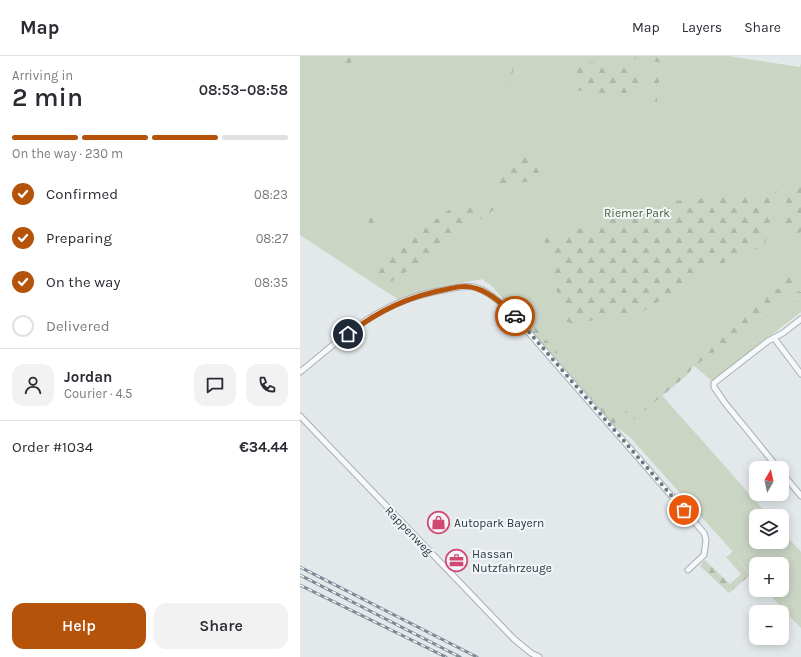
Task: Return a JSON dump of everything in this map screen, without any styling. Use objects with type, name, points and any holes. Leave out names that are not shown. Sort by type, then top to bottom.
[{"type":"street","points":[[300,372],[371,317],[404,301],[428,292],[462,286],[475,287],[485,292],[498,300],[509,310],[704,533],[706,540],[704,556],[688,570]]},
{"type":"street","points":[[772,461],[725,403],[714,387],[714,383],[768,341],[783,333],[801,319]]},
{"type":"street","points":[[774,338],[801,374]]},
{"type":"street","name":"Rappenweg","points":[[300,416],[514,639],[531,653],[539,657]]},
{"type":"street","points":[[789,481],[801,496]]},
{"type":"green space","name":"Riemer Park","points":[[300,56],[728,56],[800,67],[801,63],[801,298],[787,297],[695,365],[787,298],[801,299],[801,312],[712,381],[694,366],[659,392],[749,493],[749,501],[756,501],[763,509],[749,509],[749,549],[789,549],[789,539],[801,552],[801,628],[789,615],[789,605],[779,605],[772,597],[789,597],[789,557],[749,557],[749,572],[733,552],[629,436],[614,425],[491,285],[482,279],[428,290],[399,300],[300,235]]},
{"type":"green space","points":[[339,56],[352,56],[350,70],[338,68]]},
{"type":"green space","points":[[616,56],[668,56],[672,57],[671,64]]},
{"type":"green space","points":[[509,59],[515,60],[510,92],[504,91]]},
{"type":"green space","points":[[579,60],[588,62],[584,91],[574,90]]},
{"type":"green space","points":[[590,62],[640,70],[636,98],[586,91]]},
{"type":"green space","points":[[652,71],[660,73],[657,102],[648,100]]},
{"type":"green space","points":[[533,151],[545,173],[533,181],[492,186],[488,182]]},
{"type":"green space","points":[[801,187],[801,232],[781,238],[788,188]]},
{"type":"green space","points":[[777,191],[765,245],[710,269],[642,312],[572,324],[564,320],[544,239],[673,201]]},
{"type":"green space","points":[[459,203],[502,204],[391,282],[368,267]]},
{"type":"green space","points":[[370,212],[379,212],[377,235],[367,234]]},
{"type":"green space","points":[[792,271],[799,277],[801,286],[797,289],[777,285]]},
{"type":"green space","points":[[491,277],[594,394],[617,416],[617,419],[686,364],[692,369],[686,376],[626,426],[620,425],[617,420],[614,425],[491,285],[482,279]]},
{"type":"green space","points":[[770,288],[801,292],[801,299],[787,298],[762,316],[767,290]]},
{"type":"green space","points":[[763,297],[761,318],[696,365],[692,361],[691,357]]},
{"type":"green space","points":[[733,552],[749,574],[749,576],[729,593],[700,566],[705,560],[730,584],[741,574],[726,557]]},
{"type":"railway","points":[[300,567],[477,657]]},
{"type":"railway","points":[[300,575],[460,657]]},
{"type":"railway","points":[[300,585],[446,657]]},
{"type":"way so far","points":[[515,316],[684,510]]},
{"type":"place","name":"Autopark Bayern","points":[[438,523]]},
{"type":"place","name":"Hassan Nutzfahrzeuge","points":[[457,561]]},
{"type":"route","points":[[348,334],[371,317],[404,301],[428,292],[462,286],[475,287],[485,292],[498,300],[515,316]]}]
